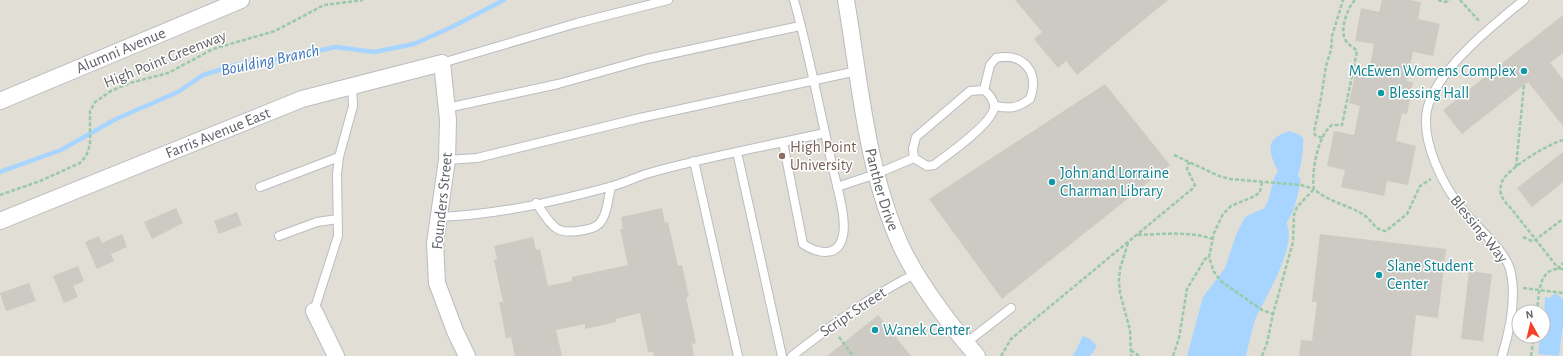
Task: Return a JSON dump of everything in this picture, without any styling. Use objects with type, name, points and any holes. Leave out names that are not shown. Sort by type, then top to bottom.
[{"type":"street","name":"Alumni Avenue","points":[[0,101],[241,0]]},
{"type":"street","name":"Panther Drive","points":[[846,0],[856,71],[876,174],[901,246],[941,312],[977,356]]},
{"type":"street","name":"Farris Avenue East","points":[[0,222],[302,99],[442,63]]},
{"type":"street","name":"Founders Street","points":[[442,63],[448,120],[447,160],[435,243],[437,283],[455,331],[467,356]]},
{"type":"street","points":[[314,311],[336,356]]},
{"type":"lane","points":[[442,63],[577,23],[668,0]]},
{"type":"lane","points":[[783,142],[800,235],[803,244],[811,250],[823,253],[832,251],[840,245],[844,234],[844,221],[794,0]]},
{"type":"lane","name":"Blessing Way","points":[[1502,356],[1507,342],[1512,305],[1510,268],[1504,256],[1475,226],[1456,203],[1446,187],[1434,158],[1426,124],[1428,106],[1434,92],[1448,71],[1487,30],[1524,0]]},
{"type":"lane","points":[[447,108],[558,84],[647,59],[800,26]]},
{"type":"lane","points":[[984,90],[990,65],[996,58],[1003,56],[1013,57],[1022,61],[1030,70],[1034,81],[1030,99],[1018,107],[1006,108],[995,106]]},
{"type":"lane","points":[[447,160],[477,158],[640,118],[856,71]]},
{"type":"lane","points":[[314,311],[338,236],[337,174],[353,106],[352,85]]},
{"type":"lane","points":[[984,90],[991,96],[995,106],[992,116],[983,126],[934,165],[927,166],[914,158],[913,149],[916,137],[970,91],[984,90]]},
{"type":"lane","points":[[438,217],[482,214],[611,187],[645,174],[694,161],[825,133]]},
{"type":"lane","points":[[737,152],[782,356]]},
{"type":"lane","points":[[260,187],[340,157]]},
{"type":"lane","points":[[837,187],[876,174],[914,158]]},
{"type":"lane","points":[[694,161],[738,356]]},
{"type":"lane","points":[[536,203],[553,226],[560,232],[569,233],[588,230],[598,226],[603,219],[611,187]]},
{"type":"lane","points":[[279,236],[317,222],[338,219]]},
{"type":"lane","name":"Script Street","points":[[792,356],[847,314],[896,284],[917,274]]},
{"type":"lane","points":[[966,343],[1011,308]]},
{"type":"path","name":"High Point Greenway","points":[[0,195],[40,181],[80,163],[86,156],[90,145],[90,111],[95,102],[111,91],[130,83],[168,73],[213,49],[275,31],[324,5],[363,0]]},
{"type":"path","points":[[1322,138],[1315,135],[1314,132],[1326,66],[1331,50],[1332,36],[1343,0]]},
{"type":"path","points":[[1262,356],[1267,343],[1273,314],[1293,242],[1294,215],[1297,207],[1314,189],[1313,176],[1322,138],[1326,129],[1332,125],[1342,125],[1357,52],[1344,39],[1344,30],[1349,6],[1354,0]]},
{"type":"path","points":[[1438,0],[1445,2],[1450,0]]},
{"type":"path","points":[[1460,0],[1487,30]]},
{"type":"path","points":[[1516,167],[1524,85]]},
{"type":"path","points":[[1558,268],[1504,201],[1501,195],[1502,181],[1508,173],[1543,149],[1563,140]]},
{"type":"path","points":[[1174,155],[1219,176],[1262,182],[1301,185],[1314,189],[1326,197],[1365,215],[1374,227],[1386,231],[1407,214],[1424,182],[1440,174]]},
{"type":"path","points":[[1001,356],[1011,340],[1024,328],[1192,189],[1195,185],[1187,169],[1189,162]]},
{"type":"path","points":[[1262,182],[1260,192],[1255,196],[1231,206],[1223,214],[1214,233],[1209,257],[1216,276],[1228,286],[1254,302],[1262,310],[1273,314]]},
{"type":"path","points":[[1523,237],[1532,241],[1535,240],[1563,219]]},
{"type":"path","points":[[1137,235],[1176,233],[1213,239]]},
{"type":"path","points":[[1128,242],[1120,269],[1119,281],[1120,293],[1130,330],[1131,356]]},
{"type":"path","points":[[1173,356],[1181,333],[1188,289],[1205,259],[1209,257]]},
{"type":"path","points":[[1558,268],[1563,263]]},
{"type":"path","points":[[1537,304],[1542,278],[1547,272],[1558,268],[1563,268]]},
{"type":"path","points":[[1539,290],[1563,293]]},
{"type":"path","points":[[840,337],[853,356]]},
{"type":"path","points":[[1532,356],[1533,344]]},
{"type":"path","points":[[1131,350],[1139,356]]},
{"type":"shaded area","name":"High Point University","points":[[0,0],[1563,0],[1563,356],[0,356]]},
{"type":"water","points":[[1290,131],[1300,135],[1303,138],[1303,142],[1298,175],[1292,182],[1288,182],[1282,181],[1272,158],[1271,145],[1280,135]]},
{"type":"water","points":[[1262,209],[1277,213],[1286,222],[1289,234],[1287,249],[1282,265],[1255,320],[1246,356],[1187,356],[1203,297],[1225,268],[1236,235],[1245,217]]},
{"type":"water","points":[[1557,294],[1563,299],[1563,324],[1559,356],[1538,354],[1539,344],[1551,344],[1551,304],[1545,304],[1545,297],[1550,298],[1552,295]]},
{"type":"water","points":[[1083,336],[1090,339],[1097,346],[1090,356],[1073,356]]},
{"type":"building","points":[[1015,0],[1168,0],[1077,75],[1066,61],[1058,68],[1034,39],[1042,32]]},
{"type":"building","name":"Blessing Hall","points":[[1382,0],[1410,0],[1421,2],[1418,19],[1440,24],[1433,56],[1413,52],[1407,81],[1413,82],[1407,114],[1402,113],[1396,141],[1416,146],[1408,185],[1387,181],[1384,196],[1341,187],[1345,170],[1327,166],[1334,131],[1354,135],[1360,106],[1349,103],[1355,75],[1368,78],[1374,44],[1355,41],[1361,8],[1379,12]]},
{"type":"building","name":"McEwen Womens Complex","points":[[1563,15],[1563,53],[1550,63],[1563,79],[1563,126],[1528,82],[1462,134],[1443,110]]},
{"type":"building","name":"John and Lorraine Charman Library","points":[[1105,84],[1170,165],[1002,299],[929,199]]},
{"type":"building","points":[[1563,152],[1563,182],[1532,207],[1517,188]]},
{"type":"building","points":[[176,208],[183,223],[152,239],[144,222]]},
{"type":"building","points":[[662,208],[665,223],[668,222],[678,266],[682,265],[689,297],[686,297],[696,343],[692,344],[694,356],[654,356],[653,352],[648,352],[640,313],[616,319],[616,322],[585,329],[585,324],[556,330],[562,356],[515,356],[511,337],[506,338],[499,302],[503,302],[494,260],[497,259],[494,246],[533,237],[536,250],[540,249],[548,286],[572,281],[572,277],[628,265],[620,229],[623,229],[621,217]]},
{"type":"building","points":[[237,212],[242,225],[219,234],[214,221]]},
{"type":"building","points":[[122,234],[127,247],[111,254],[114,261],[97,269],[85,242],[99,236],[102,243]]},
{"type":"building","name":"Slane Student Center","points":[[1320,234],[1446,249],[1438,318],[1416,315],[1411,356],[1299,356],[1301,340],[1312,341],[1317,302],[1312,302]]},
{"type":"building","points":[[78,266],[84,281],[73,286],[78,297],[64,303],[53,276]]},
{"type":"building","points":[[1469,271],[1492,274],[1483,341],[1461,339]]},
{"type":"building","points":[[29,283],[36,301],[6,311],[0,293]]},
{"type":"building","name":"Wanek Center","points":[[878,315],[911,356],[827,356],[842,344]]},
{"type":"waterway","name":"Boulding Branch","points":[[0,172],[61,150],[116,119],[178,92],[203,75],[239,64],[270,61],[291,54],[312,52],[336,47],[374,52],[414,44],[452,27],[504,0]]},
{"type":"waterway","points":[[1277,213],[1281,205],[1287,182]]},
{"type":"place","name":"McEwen Womens Complex","points":[[1524,71]]},
{"type":"place","name":"Blessing Hall","points":[[1381,93]]},
{"type":"place","name":"High Point University","points":[[782,156]]},
{"type":"place","name":"John and Lorraine Charman Library","points":[[1052,182]]},
{"type":"place","name":"Slane Student Center","points":[[1379,275]]},
{"type":"place","name":"Wanek Center","points":[[875,330]]}]
